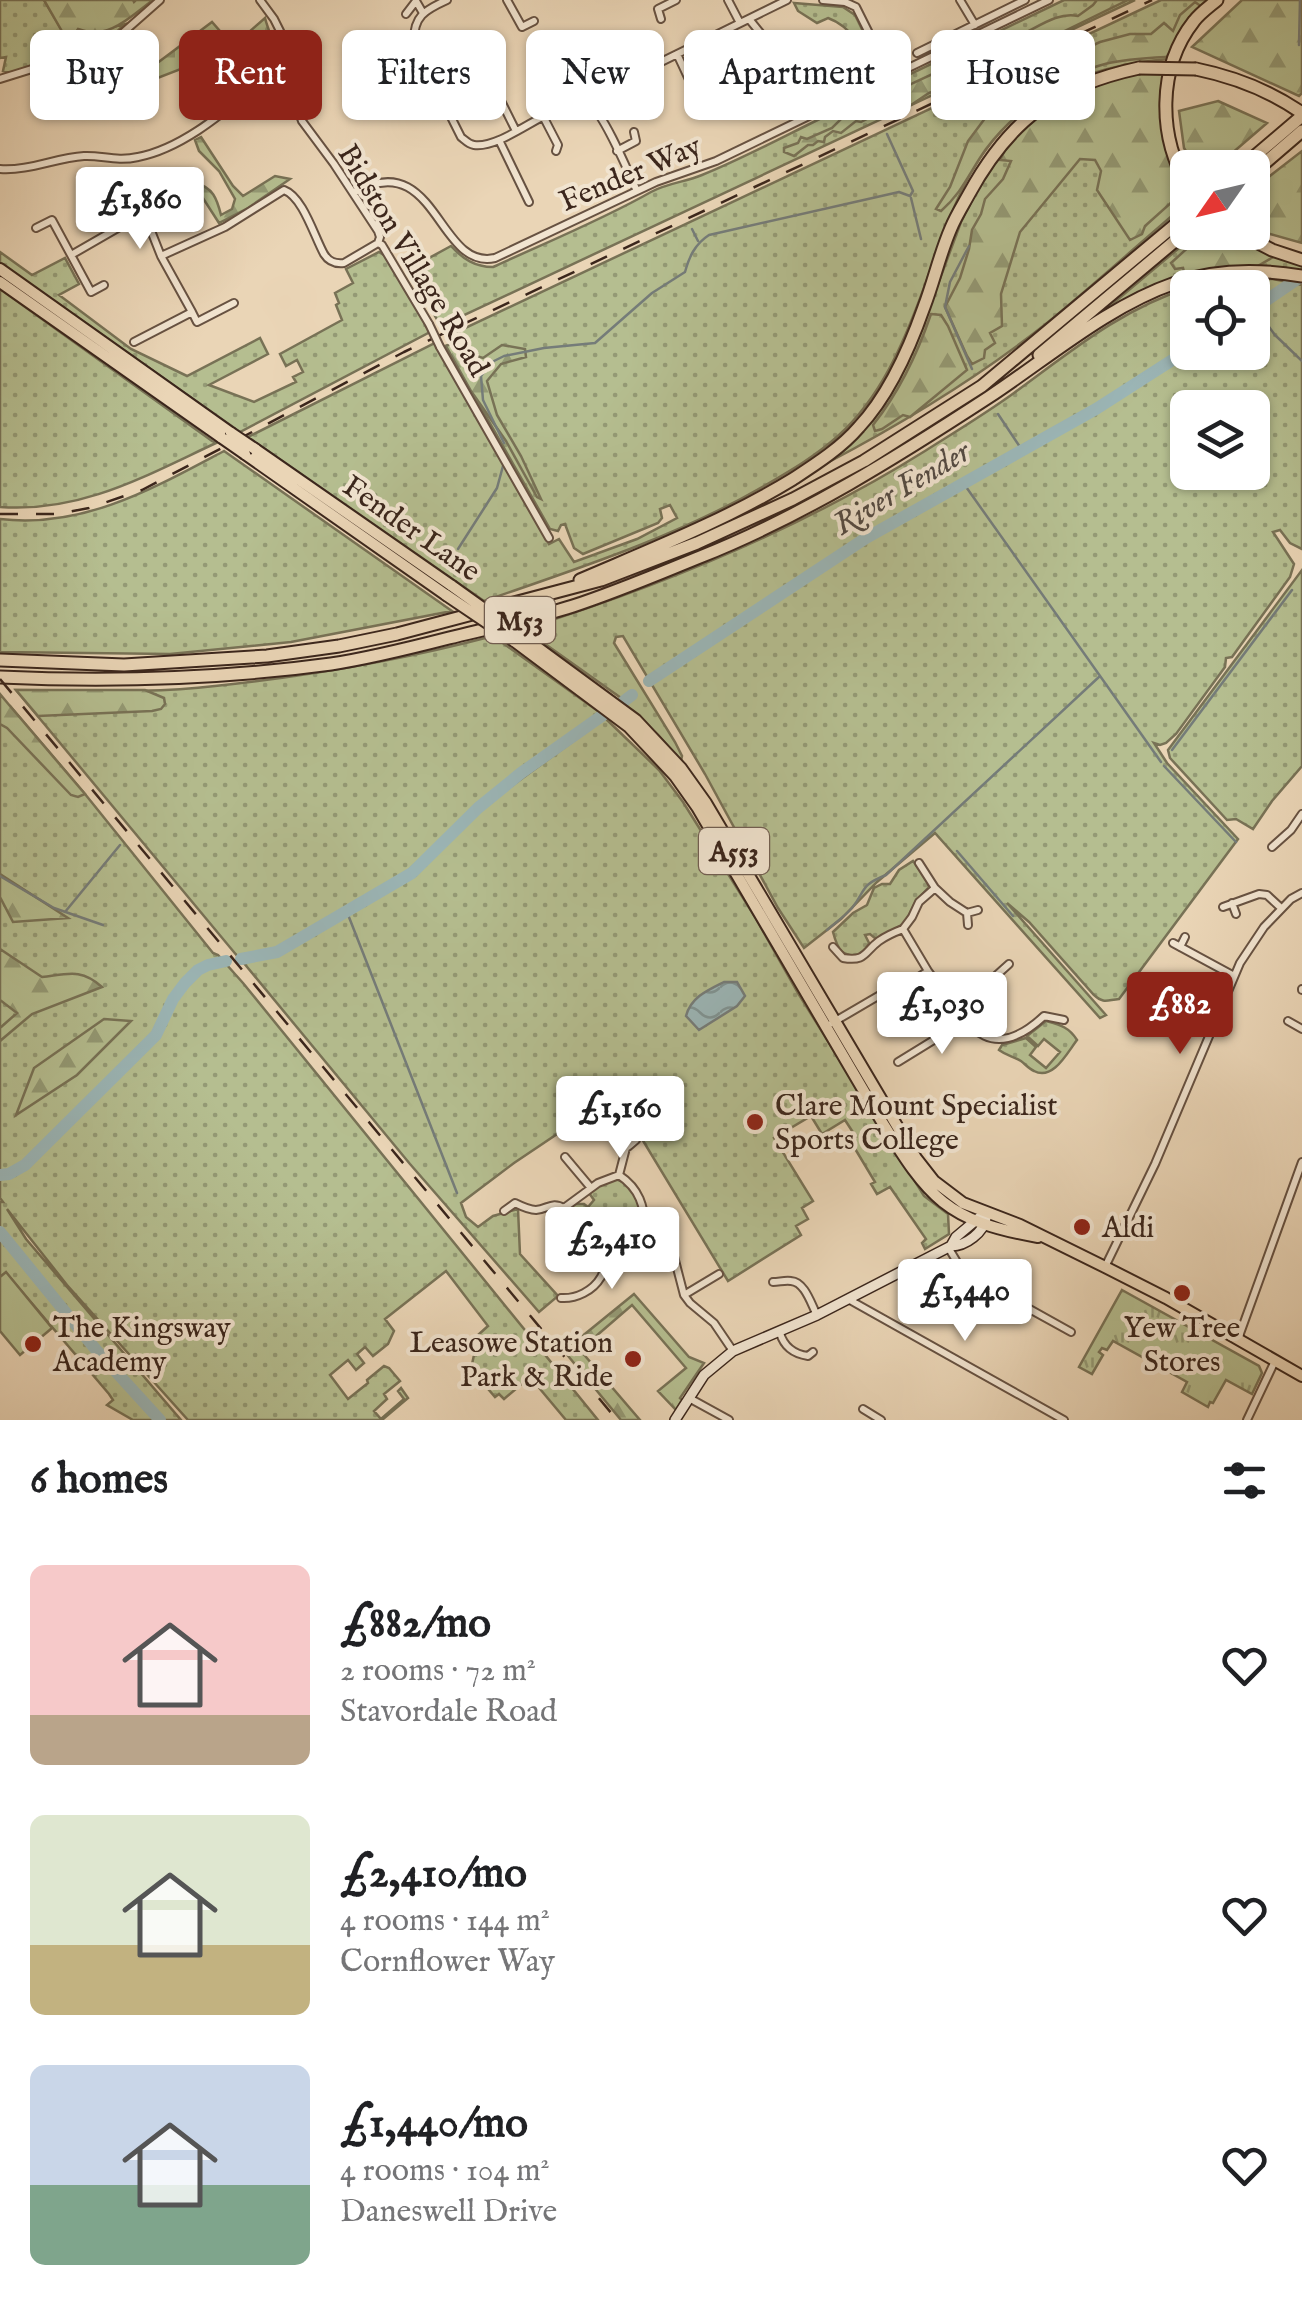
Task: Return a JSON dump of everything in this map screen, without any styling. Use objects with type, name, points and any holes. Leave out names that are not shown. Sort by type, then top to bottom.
[{"type":"highway","points":[[1171,150],[1164,106],[1167,82],[1178,48],[1194,20],[1218,0]]},
{"type":"highway","name":"M53","points":[[540,598],[694,532],[772,492],[819,462],[859,428],[893,378],[923,311],[951,228],[996,150],[1034,112],[1065,92],[1139,68],[1196,69],[1230,76],[1287,102],[1302,114],[1261,150]]},
{"type":"highway","points":[[1270,159],[1302,131]]},
{"type":"highway","name":"M53","points":[[0,660],[124,666],[267,656],[397,634],[601,580],[793,499],[864,461],[982,386],[1170,229]]},
{"type":"highway","name":"M53","points":[[990,396],[1170,245]]},
{"type":"highway","points":[[1270,249],[1302,260]]},
{"type":"highway","name":"M53","points":[[2,677],[147,679],[266,672],[406,649],[574,605],[704,556],[868,474],[1140,298],[1176,282],[1230,272],[1296,275]]},
{"type":"main road","name":"Fender Lane","points":[[0,269],[227,435]]},
{"type":"main road","name":"Fender Lane","points":[[0,282],[517,638],[629,727],[675,776],[697,807],[916,1158],[950,1196],[982,1219]]},
{"type":"main road","name":"Fender Lane","points":[[831,1024],[911,1168],[926,1188],[955,1212]]},
{"type":"main road","name":"A553","points":[[955,1212],[1044,1238],[1166,1298],[1302,1376]]},
{"type":"street","points":[[0,79],[109,45],[160,0]]},
{"type":"street","name":"Bidston Village Road","points":[[260,0],[279,30]]},
{"type":"street","points":[[406,14],[416,0],[424,14]]},
{"type":"street","points":[[448,0],[424,14],[414,26],[414,43],[458,132],[475,145],[540,120]]},
{"type":"street","points":[[506,0],[522,27],[534,22]]},
{"type":"street","points":[[661,18],[658,9],[676,0]]},
{"type":"street","points":[[728,0],[753,30]]},
{"type":"street","points":[[664,60],[787,0]]},
{"type":"street","points":[[823,0],[845,2],[859,11],[868,30]]},
{"type":"street","points":[[960,0],[975,24]]},
{"type":"street","points":[[963,30],[1025,0]]},
{"type":"street","name":"Fender Way","points":[[989,30],[1050,0]]},
{"type":"street","points":[[917,53],[931,46]]},
{"type":"street","points":[[677,54],[684,69]]},
{"type":"street","points":[[506,115],[516,131]]},
{"type":"street","points":[[0,169],[16,170],[86,156],[112,160],[138,157],[176,145],[209,120]]},
{"type":"street","name":"Bidston Village Road","points":[[302,120],[378,231],[378,243],[549,538]]},
{"type":"street","points":[[545,120],[558,145],[556,151]]},
{"type":"street","points":[[602,120],[637,191]]},
{"type":"street","name":"Fender Way","points":[[353,193],[385,181],[410,187],[470,255],[486,260],[637,191],[698,169],[801,120]]},
{"type":"street","points":[[617,151],[636,141],[634,132]]},
{"type":"street","points":[[498,139],[529,202]]},
{"type":"street","points":[[161,256],[226,228],[284,190],[294,194],[324,254],[333,262],[344,263],[378,243]]},
{"type":"street","points":[[71,255],[144,213],[161,256],[197,322],[234,303]]},
{"type":"street","points":[[36,228],[52,220],[91,292],[104,285]]},
{"type":"street","points":[[134,342],[192,312]]},
{"type":"street","points":[[1272,847],[1291,830],[1301,814]]},
{"type":"street","points":[[919,863],[935,888],[950,902],[968,913],[978,910]]},
{"type":"street","points":[[834,946],[843,958],[855,960],[869,953],[876,942],[903,929],[918,902],[935,888]]},
{"type":"street","points":[[1105,1267],[1149,1178],[1234,976],[1253,942],[1281,908],[1302,893]]},
{"type":"street","points":[[1223,907],[1259,894],[1267,895],[1281,908]]},
{"type":"street","points":[[1232,903],[1236,914]]},
{"type":"street","points":[[968,913],[968,925]]},
{"type":"street","points":[[903,929],[928,971],[979,1033],[1001,1040],[1021,1035],[1044,1016]]},
{"type":"street","points":[[1186,937],[1176,945],[1234,976]]},
{"type":"street","points":[[951,1002],[973,986],[990,982],[1010,964]]},
{"type":"street","points":[[831,1024],[928,971]]},
{"type":"street","points":[[1150,999],[1210,1033]]},
{"type":"street","points":[[1044,1006],[1044,1016]]},
{"type":"street","points":[[1044,1016],[1064,1020]]},
{"type":"street","points":[[898,1062],[962,1017]]},
{"type":"street","points":[[1288,1021],[1302,1028]]},
{"type":"street","points":[[619,1175],[626,1148],[632,1143],[623,1130]]},
{"type":"street","points":[[565,1158],[591,1188]]},
{"type":"street","points":[[1238,1340],[1302,1162]]},
{"type":"street","points":[[564,1208],[591,1188],[619,1175]]},
{"type":"street","points":[[619,1175],[636,1188],[645,1211],[646,1230]]},
{"type":"street","points":[[504,1211],[513,1199],[534,1210],[557,1204],[570,1217]]},
{"type":"street","points":[[955,1212],[958,1224],[952,1243],[963,1272],[1071,1332]]},
{"type":"street","points":[[952,1243],[958,1246],[968,1240],[982,1219]]},
{"type":"street","points":[[561,1298],[571,1298],[596,1284],[607,1258],[632,1235],[646,1230],[661,1234],[670,1241],[684,1295],[714,1323],[733,1351]]},
{"type":"street","points":[[584,1240],[607,1258]]},
{"type":"street","points":[[675,1420],[704,1375],[733,1351],[848,1300],[952,1243]]},
{"type":"street","points":[[684,1295],[719,1274]]},
{"type":"street","points":[[773,1282],[798,1283],[817,1315]]},
{"type":"street","points":[[571,1298],[572,1309]]},
{"type":"street","points":[[848,1300],[1064,1420]]},
{"type":"street","points":[[780,1333],[790,1350],[810,1354],[806,1368]]},
{"type":"street","points":[[1247,1420],[1276,1362]]},
{"type":"street","points":[[689,1398],[729,1420]]},
{"type":"street","points":[[862,1409],[881,1420]]},
{"type":"green space","points":[[0,0],[44,0],[62,30],[30,30],[30,67],[12,73],[3,71],[6,57],[0,58]]},
{"type":"green space","points":[[44,0],[153,0],[109,30],[61,30]]},
{"type":"green space","points":[[1064,0],[1135,0],[1071,30],[1002,30]]},
{"type":"green space","points":[[1097,0],[1128,0],[1067,30],[1032,30],[1059,17],[1078,16]]},
{"type":"green space","points":[[1161,0],[1210,0],[1170,59],[1095,73],[1095,31]]},
{"type":"green space","points":[[1242,0],[1302,0],[1299,96],[1192,47]]},
{"type":"green space","points":[[1195,2],[1202,7],[1167,57],[1095,67],[1095,44],[1130,34],[1151,34],[1164,23],[1173,31],[1180,15]]},
{"type":"green space","points":[[794,3],[843,7],[855,15],[862,30],[848,30],[828,18],[817,23],[798,11]]},
{"type":"green space","points":[[265,18],[269,30],[251,30]]},
{"type":"green space","points":[[212,22],[219,30],[201,30]]},
{"type":"green space","points":[[179,47],[179,70],[159,77],[159,62]]},
{"type":"green space","points":[[931,64],[931,96],[911,105],[911,74]]},
{"type":"green space","points":[[1165,73],[1162,102],[1175,150],[1170,150],[1170,204],[1145,226],[1142,234],[1130,240],[1097,190],[1101,171],[1095,160],[1080,159],[1020,232],[1001,294],[1002,326],[990,333],[995,343],[985,350],[984,358],[972,364],[945,307],[960,278],[972,230],[985,199],[1003,179],[1011,161],[1000,160],[1033,120],[1095,120],[1095,85],[1124,76]]},
{"type":"green space","points":[[1137,74],[1170,157],[1170,218],[995,362],[827,463],[861,430],[924,322],[961,222],[987,171],[1007,146],[1054,120],[1095,120],[1095,97]]},
{"type":"green space","points":[[931,75],[931,92],[911,105],[911,84]]},
{"type":"green space","points":[[1218,101],[1267,123],[1236,150],[1185,150],[1179,111]]},
{"type":"green space","points":[[931,108],[931,120],[1013,120],[970,174],[915,313],[867,405],[830,443],[803,463],[696,521],[484,601],[248,437],[435,343],[549,544],[559,539],[574,562],[637,539],[677,518],[670,505],[660,509],[662,518],[658,523],[583,554],[574,548],[565,524],[558,531],[550,529],[446,346],[451,344],[446,337]]},
{"type":"green space","points":[[818,120],[880,120],[441,326],[407,270],[451,246],[470,261],[493,267],[657,189],[735,161]]},
{"type":"green space","points":[[840,120],[865,120],[856,121],[841,133],[833,131],[824,142],[808,145],[794,156],[784,152],[801,137],[807,139]]},
{"type":"green space","points":[[984,120],[1014,120],[986,149],[955,196],[941,211],[936,209],[950,187],[968,141]]},
{"type":"green space","points":[[201,137],[243,196],[275,176],[290,179],[219,223],[201,195],[190,188],[195,183],[210,191],[221,215],[232,209],[235,199],[219,171],[199,151],[195,140]]},
{"type":"green space","points":[[1302,151],[1302,243],[1270,234],[1270,176]]},
{"type":"green space","points":[[1177,250],[1260,250],[1302,266],[1302,272],[1170,270],[1170,287],[1099,315]]},
{"type":"green space","points":[[1185,250],[1260,250],[1275,256],[1256,267],[1232,270],[1184,270],[1175,269],[1171,263]]},
{"type":"green space","points":[[0,252],[32,275],[65,258],[79,284],[59,295],[131,349],[187,376],[260,338],[268,354],[209,385],[254,402],[296,382],[293,377],[303,372],[297,360],[286,366],[280,354],[342,320],[335,293],[353,283],[346,269],[379,252],[387,257],[430,332],[240,432],[0,263]]},
{"type":"green space","points":[[1270,279],[1302,285],[1302,549],[1290,543],[1280,530],[1273,532],[1294,564],[1290,577],[1232,657],[1226,658],[1225,667],[1176,734],[1166,743],[1154,743],[1167,763],[1238,839],[1119,999],[1103,1000],[1094,995],[1007,903],[1106,1015],[1100,1018],[935,833],[804,948],[623,636],[616,637],[614,643],[675,742],[681,761],[626,707],[628,703],[524,629],[679,574],[829,506],[970,423],[1140,308],[1170,295],[1170,360],[1078,419],[1170,362],[1170,370],[1270,370]],"holes":[[[1072,421],[830,563],[651,682],[650,679],[743,616],[899,516]]]},
{"type":"green space","points":[[0,289],[216,443],[112,490],[85,498],[30,507],[0,507]]},
{"type":"green space","points":[[931,314],[941,315],[967,370],[910,417],[903,415],[875,431],[873,425],[907,372]]},
{"type":"green space","points":[[459,331],[473,355],[483,358],[502,345],[525,349],[526,357],[501,364],[487,381],[497,415],[541,499],[446,346],[451,344],[446,337]]},
{"type":"green space","points":[[224,451],[452,611],[291,642],[170,654],[0,652],[0,519],[60,518],[89,512],[171,479]]},
{"type":"green space","points":[[1302,570],[1302,766],[1253,829],[1236,819],[1227,820],[1170,758],[1168,750]]},
{"type":"green space","points":[[493,636],[602,714],[503,783],[409,870],[276,951],[238,957],[16,690],[140,691],[215,686],[355,666]]},
{"type":"green space","points":[[16,690],[145,690],[164,698],[165,704],[152,711],[38,716]]},
{"type":"green space","points":[[0,694],[85,794],[71,795],[0,724]]},
{"type":"green space","points":[[0,705],[10,706],[85,794],[598,1420],[566,1420],[530,1377],[504,1399],[499,1394],[495,1397],[471,1369],[474,1355],[468,1344],[488,1326],[446,1271],[385,1319],[394,1331],[388,1344],[373,1356],[365,1347],[357,1354],[364,1363],[356,1370],[348,1360],[330,1375],[348,1399],[384,1366],[389,1368],[400,1381],[384,1394],[387,1399],[374,1411],[381,1419],[404,1399],[398,1391],[401,1388],[408,1398],[382,1420],[188,1420],[67,1285],[7,1209],[26,1239],[181,1420],[133,1420],[107,1405],[113,1400],[109,1394],[6,1273],[0,1277],[0,1235],[17,1251],[0,1228]]},
{"type":"green space","points":[[605,718],[659,770],[683,802],[924,1196],[948,1214],[949,1234],[925,1249],[922,1243],[926,1239],[890,1187],[877,1194],[871,1184],[875,1182],[854,1147],[850,1149],[847,1143],[856,1137],[845,1120],[822,1134],[811,1116],[774,1138],[813,1201],[802,1208],[808,1219],[796,1226],[801,1235],[728,1281],[619,1101],[593,1110],[461,1203],[466,1217],[478,1227],[493,1216],[518,1209],[520,1254],[558,1296],[539,1312],[243,962],[284,952],[398,884],[491,801]]},
{"type":"green space","points":[[913,861],[929,887],[916,901],[905,923],[876,939],[865,935],[869,943],[863,954],[842,952],[833,932],[867,905],[874,888],[890,884],[899,870]]},
{"type":"green space","points":[[0,874],[68,918],[13,922],[0,897]]},
{"type":"green space","points":[[0,949],[42,977],[81,975],[102,987],[32,1014],[0,1041],[0,1028],[17,1013],[0,1000]]},
{"type":"green space","points":[[104,1019],[131,1021],[77,1075],[16,1115],[34,1068]]},
{"type":"green space","points":[[1046,1021],[1067,1029],[1077,1040],[1053,1069],[1034,1071],[999,1050],[1002,1045],[1026,1038],[1036,1047],[1030,1055],[1046,1068],[1060,1052],[1044,1039],[1038,1046],[1027,1036]]},
{"type":"green space","points":[[610,1179],[630,1187],[639,1207],[640,1223],[625,1225],[621,1236],[625,1237],[609,1252],[590,1241],[572,1208],[574,1204],[588,1207],[594,1200],[589,1193]]},
{"type":"green space","points":[[6,1272],[52,1328],[20,1355],[0,1331],[0,1277]]},
{"type":"green space","points":[[1122,1290],[1259,1366],[1262,1373],[1252,1394],[1226,1380],[1208,1407],[1182,1392],[1187,1382],[1113,1341],[1107,1350],[1102,1348],[1099,1352],[1103,1355],[1092,1374],[1079,1367]]},
{"type":"green space","points":[[634,1294],[689,1357],[704,1363],[676,1410],[658,1391],[686,1368],[632,1305],[580,1350],[640,1420],[621,1420],[564,1351]]},
{"type":"water","points":[[724,982],[737,982],[745,996],[737,1006],[699,1030],[686,1016],[688,1009],[701,995]]},
{"type":"waterway","points":[[1299,45],[1300,0]]},
{"type":"waterway","points":[[504,443],[483,400],[481,376],[492,362],[544,348],[595,343],[652,293],[685,272],[693,251],[709,235],[899,192],[910,196],[913,191],[887,134]]},
{"type":"waterway","points":[[911,198],[921,239]]},
{"type":"waterway","points":[[692,229],[698,241]]},
{"type":"waterway","points":[[969,246],[950,282],[945,307],[972,369]]},
{"type":"waterway","name":"River Fender","points":[[1270,298],[1302,276]]},
{"type":"waterway","points":[[1270,328],[1302,361]]},
{"type":"waterway","name":"River Fender","points":[[649,681],[866,538],[1096,409],[1170,362]]},
{"type":"waterway","points":[[998,414],[1022,450]]},
{"type":"waterway","points":[[458,549],[497,488],[503,466]]},
{"type":"waterway","points":[[964,484],[1161,762]]},
{"type":"waterway","points":[[1172,750],[1292,590]]},
{"type":"waterway","points":[[827,930],[852,908],[867,885],[886,875],[1100,676]]},
{"type":"waterway","name":"River Fender","points":[[624,701],[632,695]]},
{"type":"waterway","name":"River Fender","points":[[241,959],[277,952],[412,873],[478,808],[603,715]]},
{"type":"waterway","points":[[1164,766],[1236,842]]},
{"type":"waterway","points":[[65,912],[120,845]]},
{"type":"waterway","points":[[957,851],[1013,916]]},
{"type":"waterway","points":[[0,876],[54,908],[103,925]]},
{"type":"waterway","points":[[347,912],[457,1193]]},
{"type":"waterway","name":"River Fender","points":[[0,1175],[25,1165],[156,1035],[173,999],[198,970],[226,961]]},
{"type":"waterway","points":[[0,1232],[97,1351],[160,1420]]},
{"type":"railway","points":[[0,514],[58,514],[142,490],[404,352],[1152,0]]},
{"type":"railway","points":[[0,679],[617,1420]]},
{"type":"place","name":"Clare Mount Specialist Sports College","points":[[755,1122]]},
{"type":"place","name":"Aldi","points":[[1082,1227]]},
{"type":"place","name":"Yew Tree Stores","points":[[1182,1293]]},
{"type":"place","name":"The Kingsway Academy","points":[[33,1344]]},
{"type":"place","name":"Leasowe Station Park & Ride","points":[[633,1359]]}]
